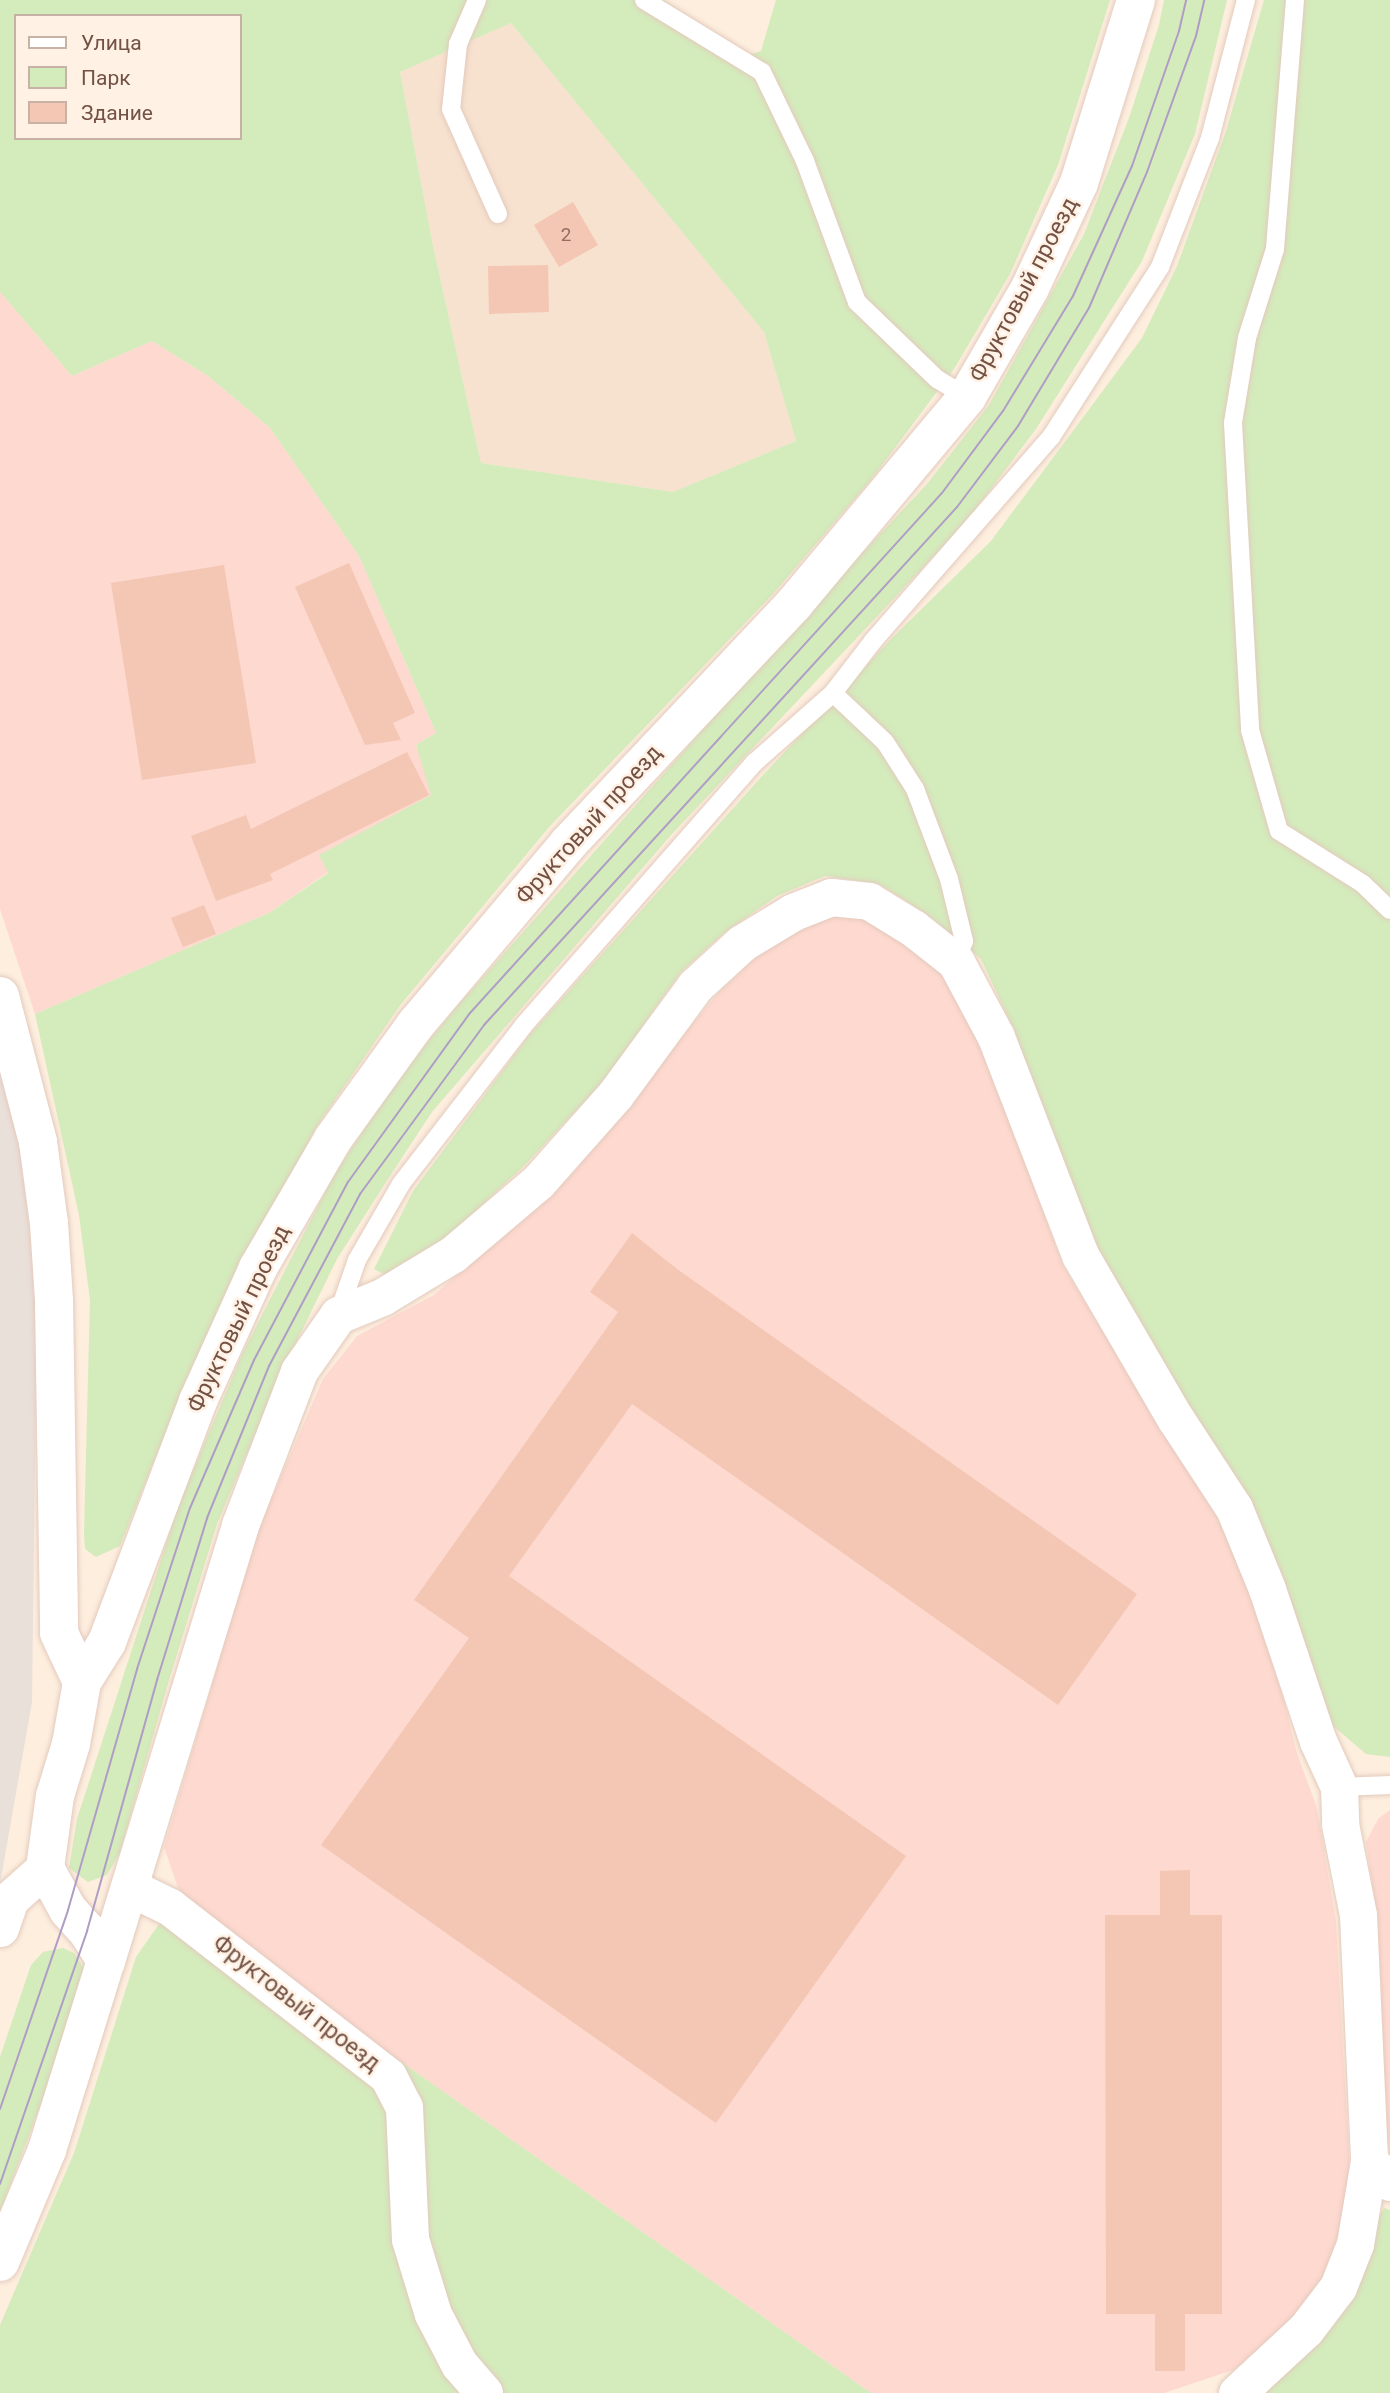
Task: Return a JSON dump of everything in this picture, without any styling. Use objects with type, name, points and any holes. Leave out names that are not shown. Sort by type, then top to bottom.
[{"type":"street","name":"Фруктовый проезд","points":[[45,1868],[55,1796],[71,1744],[82,1682],[107,1642],[198,1401],[258,1268],[333,1139],[416,1024],[568,844],[794,604],[967,397],[1030,288],[1080,183],[1136,0]]},
{"type":"street","points":[[0,2262],[47,2150],[240,1525],[299,1371],[338,1315],[382,1297],[453,1254],[538,1182],[615,1095],[695,986],[742,943],[793,912],[831,897],[869,901],[913,928],[956,962],[996,1037],[1080,1255],[1175,1418],[1234,1508],[1267,1589],[1318,1741],[1339,1787],[1340,1824],[1358,1915],[1380,2172],[1338,2287],[1306,2329],[1237,2393]]},
{"type":"street","points":[[0,996],[38,1142],[49,1223],[54,1301],[59,1633],[82,1682]]},
{"type":"street","points":[[0,1928],[9,1899],[45,1868],[68,1910],[87,1931],[106,1961]]},
{"type":"street","name":"Фруктовый проезд","points":[[129,1887],[170,1906],[388,2076],[404,2107],[410,2239],[433,2314],[459,2364],[484,2393]]},
{"type":"lane","points":[[477,0],[458,44],[451,109],[498,214]]},
{"type":"lane","points":[[645,0],[762,72],[805,161],[857,302],[937,379],[967,397]]},
{"type":"lane","points":[[338,1315],[358,1260],[401,1184],[523,1026],[754,763],[834,693],[873,641],[1051,437],[1160,267],[1210,138],[1246,0]]},
{"type":"lane","points":[[1295,0],[1275,249],[1247,338],[1233,423],[1250,730],[1279,831],[1363,884],[1390,910]]},
{"type":"lane","points":[[834,693],[885,742],[915,789],[949,879],[964,941],[956,962]]},
{"type":"lane","points":[[1339,1787],[1390,1785]]},
{"type":"shaded area","points":[[511,23],[764,332],[796,441],[673,492],[481,463],[433,246],[400,72]]},
{"type":"shaded area","points":[[0,292],[72,376],[152,341],[208,376],[270,428],[359,556],[436,733],[416,745],[432,795],[320,855],[328,872],[269,913],[35,1014],[0,909]]},
{"type":"shaded area","points":[[836,908],[911,937],[948,980],[984,1049],[1063,1266],[1219,1521],[1260,1605],[1297,1753],[1317,1808],[1336,1921],[1350,2175],[1344,2237],[1299,2324],[1233,2370],[1164,2393],[871,2393],[258,1961],[180,1894],[164,1847],[257,1532],[323,1379],[357,1336],[434,1295],[557,1187],[719,992],[767,947]]},
{"type":"shaded area","points":[[0,1056],[20,1140],[37,1299],[32,1702],[0,1884]]},
{"type":"shaded area","points":[[1390,1810],[1390,2155],[1381,2119],[1377,1917],[1366,1842],[1378,1819]]},
{"type":"green space","points":[[0,0],[664,0],[745,56],[761,51],[776,0],[1110,0],[1058,165],[1010,274],[954,369],[870,481],[773,594],[550,826],[401,1004],[317,1126],[241,1267],[180,1396],[120,1546],[96,1557],[85,1549],[84,1533],[90,1300],[79,1215],[35,1014],[269,913],[328,873],[319,855],[431,795],[416,745],[436,733],[359,556],[270,428],[208,376],[152,341],[72,376],[0,292]],"holes":[[[511,23],[764,332],[796,441],[673,492],[481,463],[433,246],[400,72]]]},
{"type":"green space","points":[[1164,0],[1227,0],[1195,134],[1142,261],[1036,429],[966,522],[671,835],[432,1112],[388,1179],[337,1259],[282,1371],[217,1524],[120,1853],[107,1875],[88,1882],[69,1868],[77,1819],[180,1501],[243,1352],[335,1173],[398,1078],[459,1004],[819,599],[927,484],[989,405],[1084,234],[1130,115],[1159,25]]},
{"type":"green space","points":[[1264,0],[1390,0],[1390,1757],[1366,1754],[1332,1725],[1192,1412],[1093,1243],[1056,1154],[1014,1030],[981,959],[928,915],[879,884],[825,876],[777,896],[724,933],[681,972],[602,1083],[523,1167],[442,1242],[387,1276],[374,1269],[413,1191],[530,1034],[765,773],[889,641],[991,541],[1142,338],[1177,266],[1226,131]]},
{"type":"green space","points":[[180,1894],[258,1961],[871,2393],[0,2393],[0,2325],[74,2153],[136,1957]]},
{"type":"green space","points":[[63,1948],[74,1953],[85,1970],[49,2083],[0,2212],[0,2057],[31,1965],[43,1952]]},
{"type":"green space","points":[[1384,2208],[1390,2210],[1390,2393],[1263,2393]]},
{"type":"building","points":[[573,202],[598,245],[559,267],[534,225]]},
{"type":"building","points":[[548,265],[549,312],[489,314],[488,266]]},
{"type":"building","points":[[349,563],[415,713],[393,723],[401,740],[365,745],[295,587]]},
{"type":"building","points":[[224,565],[256,763],[142,780],[111,583]]},
{"type":"building","points":[[407,752],[429,795],[270,874],[273,880],[216,901],[191,836],[246,815],[251,829]]},
{"type":"building","points":[[204,905],[216,934],[183,947],[171,918]]},
{"type":"building","points":[[632,1233],[677,1269],[1137,1594],[1058,1705],[632,1404],[509,1576],[906,1856],[716,2123],[321,1845],[469,1638],[414,1600],[618,1312],[590,1292]]},
{"type":"building","points":[[1190,1870],[1190,1915],[1222,1915],[1222,2314],[1185,2314],[1185,2371],[1155,2371],[1155,2314],[1106,2314],[1105,1915],[1160,1915],[1160,1871]]},
{"type":"tram line","points":[[0,2109],[68,1910],[137,1669],[190,1508],[254,1360],[348,1182],[470,1013],[942,493],[1003,411],[1073,296],[1132,166],[1179,31],[1186,0]]},
{"type":"tram line","points":[[0,2184],[87,1931],[157,1680],[207,1518],[269,1366],[360,1194],[484,1025],[957,507],[1018,426],[1089,308],[1147,172],[1196,36],[1204,0]]}]
